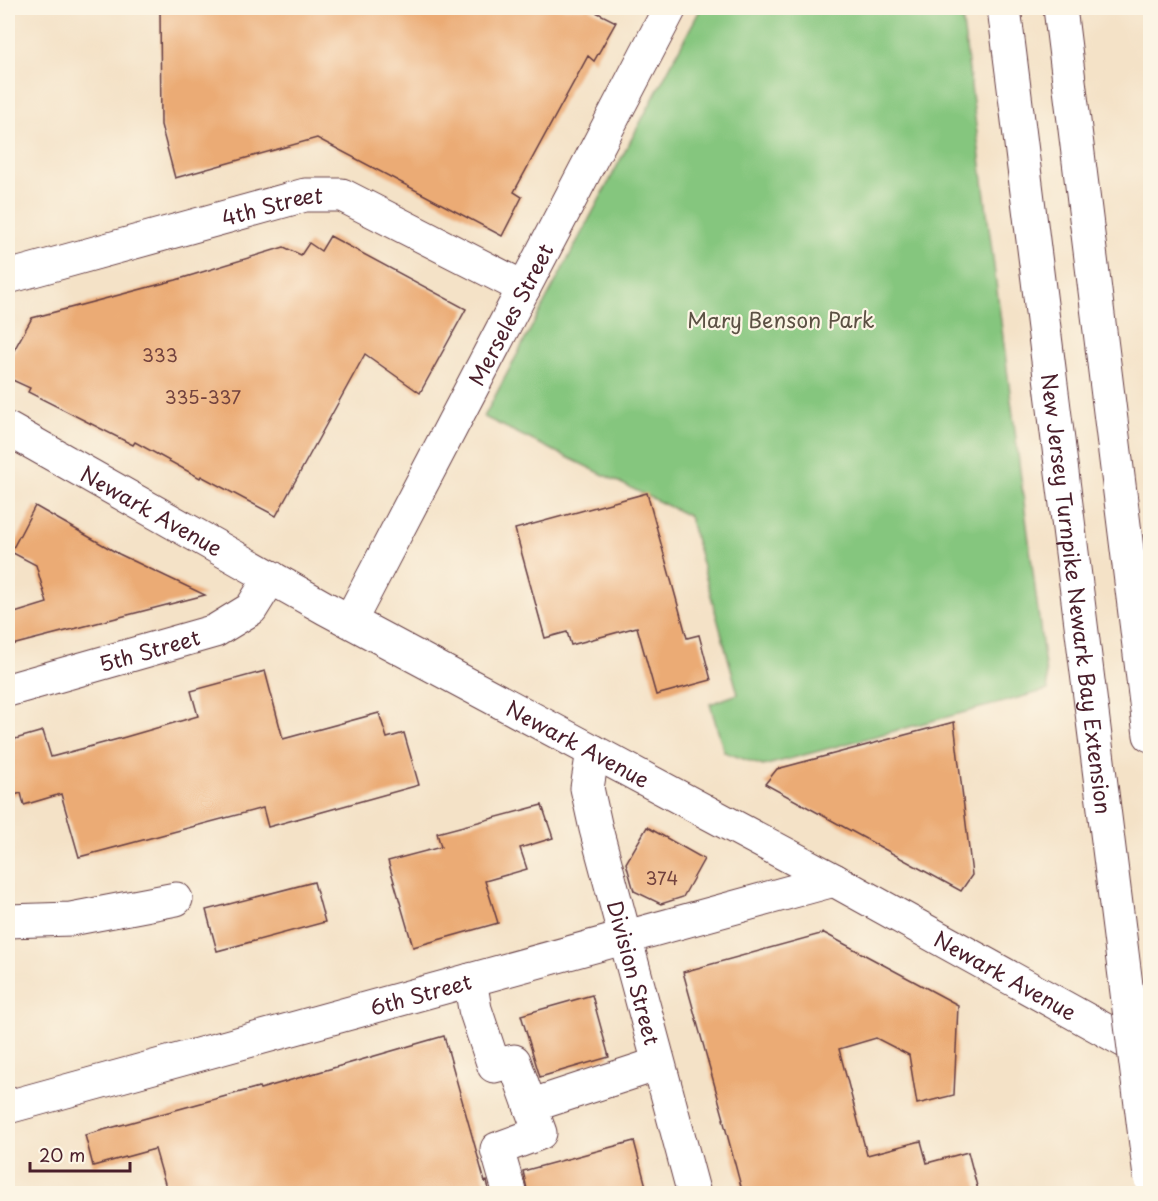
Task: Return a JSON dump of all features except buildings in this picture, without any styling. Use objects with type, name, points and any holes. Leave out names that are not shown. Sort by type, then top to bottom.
[{"type":"main road","name":"Merseles Street","points":[[350,621],[670,8]]},
{"type":"main road","name":"New Jersey Turnpike Newark Bay Extension","points":[[1004,8],[1150,1177]]},
{"type":"main road","points":[[1060,8],[1150,735]]},
{"type":"main road","name":"4th Street","points":[[8,277],[305,195],[342,195],[524,288]]},
{"type":"main road","name":"Newark Avenue","points":[[8,429],[350,621],[834,880],[1150,1055]]},
{"type":"main road","name":"5th Street","points":[[8,690],[215,631],[251,609],[271,577]]},
{"type":"main road","name":"Division Street","points":[[593,751],[586,788],[624,938],[694,1194]]},
{"type":"main road","name":"6th Street","points":[[8,1107],[834,880]]},
{"type":"main road","points":[[8,921],[71,920],[176,899]]},
{"type":"main road","points":[[470,981],[475,1009],[494,1066],[514,1061],[540,1134],[497,1149],[510,1194]]},
{"type":"main road","points":[[530,1106],[658,1064]]},
{"type":"green space","name":"Mary Benson Park","points":[[701,8],[961,8],[1048,690],[763,766],[724,752],[710,704],[738,694],[689,516],[484,417]]}]
